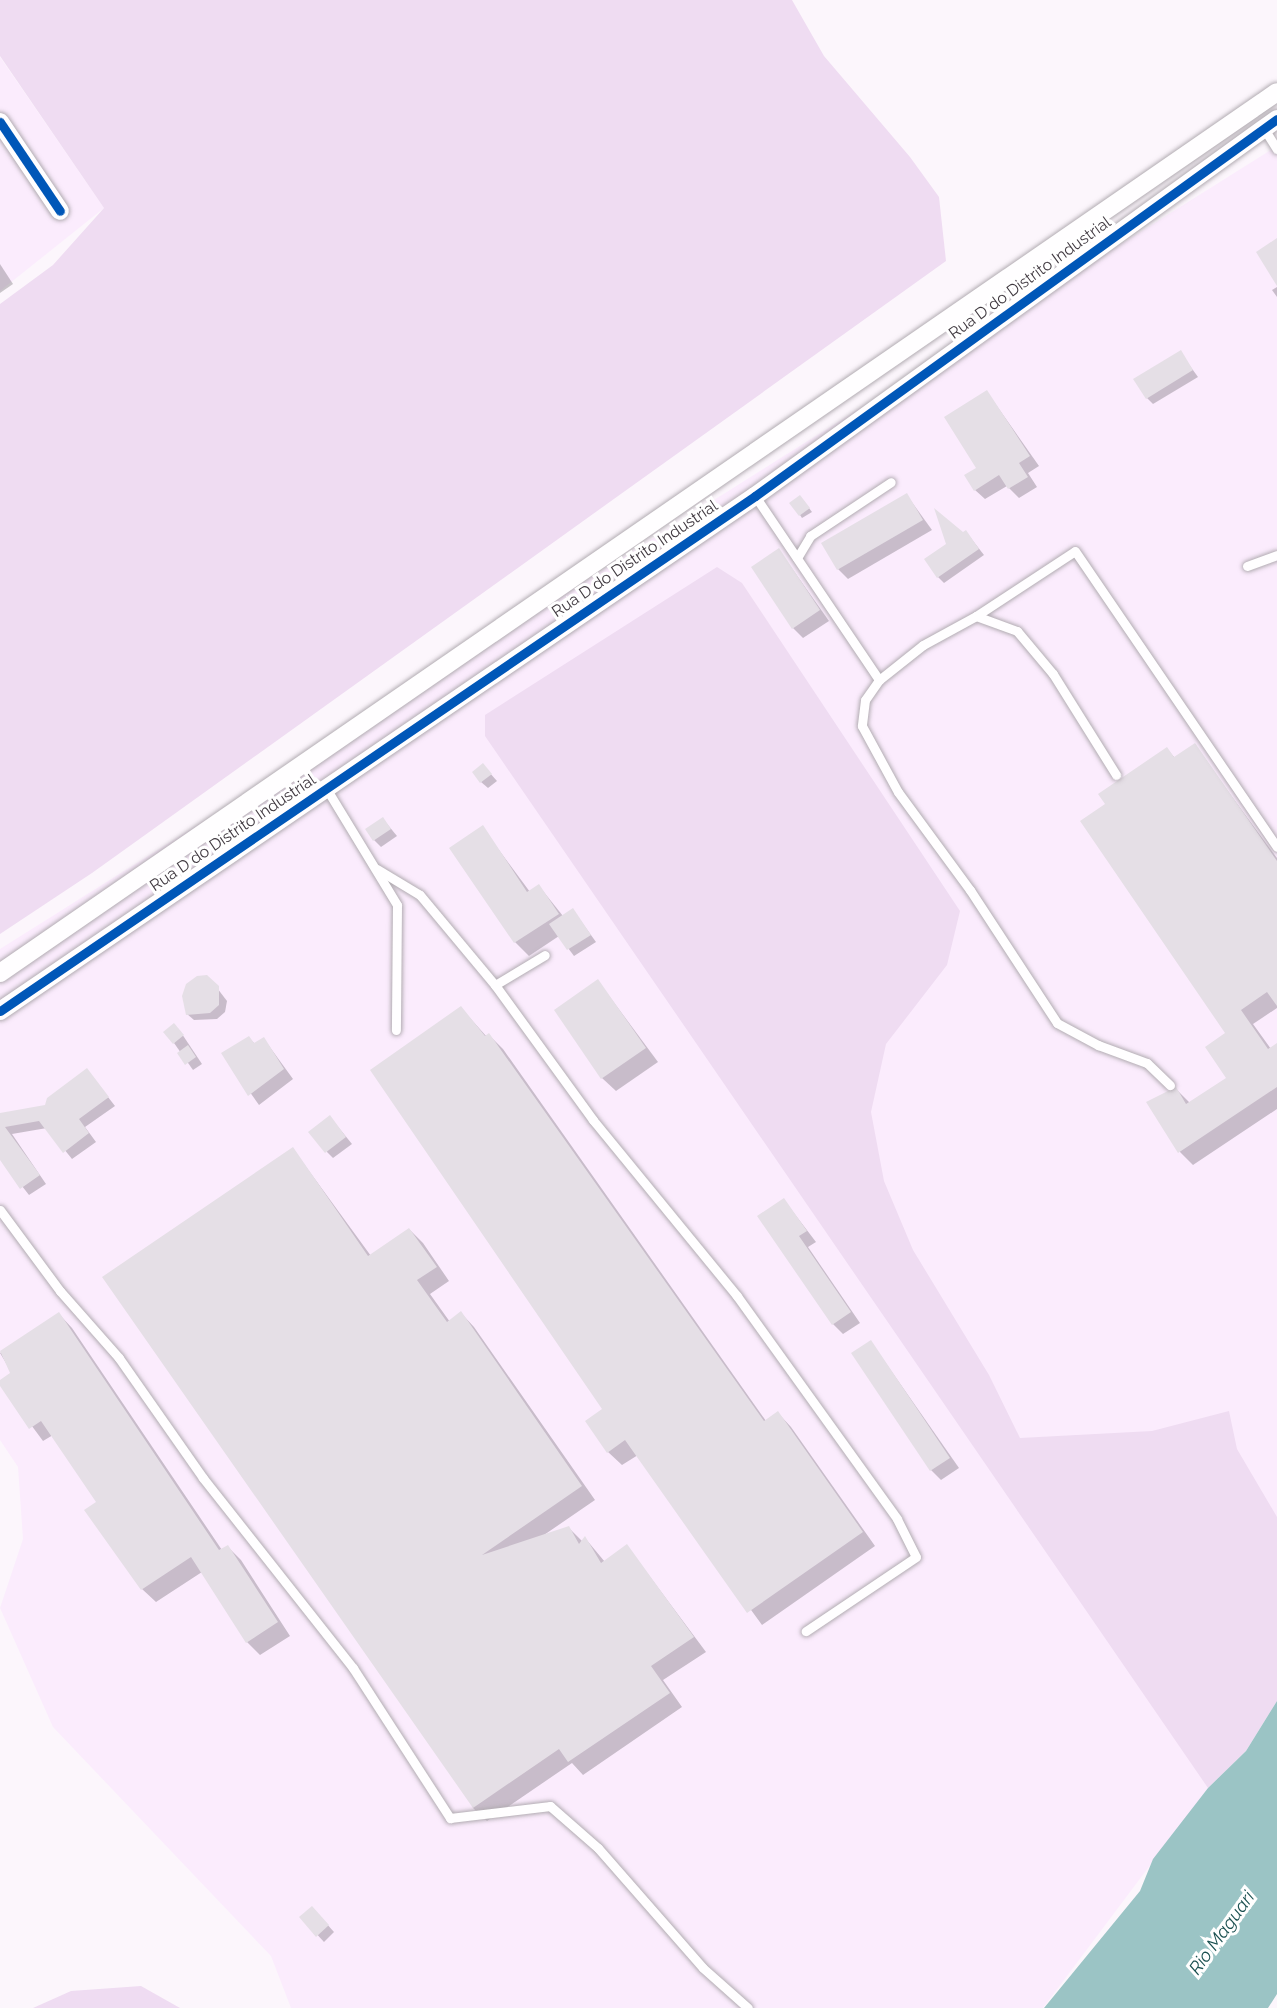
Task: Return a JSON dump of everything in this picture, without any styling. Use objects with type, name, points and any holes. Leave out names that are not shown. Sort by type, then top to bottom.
[{"type":"street","name":"Rua D do Distrito Industrial","points":[[0,973],[1277,92]]},
{"type":"street","points":[[1250,109],[1270,123]]},
{"type":"street","points":[[0,122],[60,211]]},
{"type":"street","name":"Rua D do Distrito Industrial","points":[[0,1011],[755,496],[1270,123]]},
{"type":"lane","points":[[1270,123],[1277,149]]},
{"type":"lane","points":[[797,558],[810,536],[891,482]]},
{"type":"lane","points":[[755,496],[879,680]]},
{"type":"lane","points":[[1170,1086],[1148,1064],[1057,1023],[970,890],[898,792],[862,726],[865,700],[879,680],[924,645],[976,616],[1075,551],[1277,847]]},
{"type":"lane","points":[[1247,566],[1277,555]]},
{"type":"lane","points":[[976,616],[1017,631],[1053,674],[1116,775]]},
{"type":"lane","points":[[326,788],[397,905],[396,1030]]},
{"type":"lane","points":[[377,869],[420,895],[495,985],[593,1120],[737,1296],[897,1519],[916,1557],[806,1631]]},
{"type":"lane","points":[[495,985],[545,955]]},
{"type":"lane","points":[[0,1210],[60,1292],[119,1358],[203,1478],[353,1668],[450,1818],[550,1806],[598,1848],[703,1968],[748,2008]]},
{"type":"shaded area","points":[[0,0],[792,0],[824,56],[910,157],[939,197],[946,261],[92,873],[0,934],[0,304],[53,265],[104,208],[0,56]]},
{"type":"shaded area","points":[[0,57],[104,208],[0,291]]},
{"type":"shaded area","points":[[1277,146],[1277,1705],[1208,1788],[1043,2008],[291,2008],[271,1956],[53,1727],[0,1608],[23,1539],[18,1467],[0,1440],[0,949]]},
{"type":"shaded area","points":[[717,567],[742,583],[960,911],[947,965],[886,1044],[871,1112],[884,1181],[913,1250],[989,1375],[1020,1438],[1152,1431],[1229,1411],[1237,1449],[1277,1517],[1277,1701],[1246,1751],[1208,1788],[485,736],[485,715]]},
{"type":"shaded area","points":[[141,1986],[180,2008],[33,2008],[71,1991]]},
{"type":"water","name":"Rio Maguari","points":[[1277,1701],[1277,1994],[1268,2008],[1044,2008],[1140,1891],[1153,1859],[1208,1788],[1246,1751]]},
{"type":"building","points":[[1277,238],[1277,286],[1256,252]]},
{"type":"building","points":[[1181,350],[1193,370],[1146,399],[1133,379]]},
{"type":"building","points":[[987,390],[1030,456],[1019,463],[1028,477],[1008,489],[999,475],[974,491],[964,475],[976,468],[944,417]]},
{"type":"building","points":[[907,493],[923,520],[837,570],[821,543]]},
{"type":"building","points":[[800,495],[810,508],[799,516],[789,503]]},
{"type":"building","points":[[934,508],[963,532],[966,530],[979,549],[937,578],[924,559],[946,544]]},
{"type":"building","points":[[779,548],[820,610],[792,629],[751,567]]},
{"type":"building","points":[[1195,743],[1277,861],[1277,1006],[1267,992],[1241,1010],[1268,1049],[1277,1043],[1277,1087],[1178,1153],[1146,1102],[1176,1087],[1186,1104],[1226,1078],[1205,1047],[1225,1033],[1080,821],[1105,804],[1098,794],[1167,747],[1174,757]]},
{"type":"building","points":[[483,763],[492,774],[480,783],[472,772]]},
{"type":"building","points":[[383,817],[391,829],[373,841],[365,829]]},
{"type":"building","points":[[483,825],[527,892],[539,884],[559,914],[514,943],[449,848]]},
{"type":"building","points":[[573,908],[591,935],[567,950],[549,924]]},
{"type":"building","points":[[207,975],[219,986],[219,1005],[210,1013],[186,1015],[182,996],[186,984],[197,976]]},
{"type":"building","points":[[598,979],[646,1048],[601,1079],[554,1010]]},
{"type":"building","points":[[461,1006],[485,1036],[489,1033],[764,1421],[778,1411],[863,1532],[747,1613],[625,1440],[607,1453],[585,1421],[602,1409],[370,1070]]},
{"type":"building","points":[[174,1023],[184,1035],[173,1044],[163,1032]]},
{"type":"building","points":[[249,1036],[254,1043],[264,1037],[284,1069],[248,1096],[221,1053]]},
{"type":"building","points":[[188,1045],[196,1057],[185,1065],[177,1053]]},
{"type":"building","points":[[87,1068],[109,1097],[79,1119],[89,1133],[63,1153],[39,1121],[5,1127],[40,1175],[20,1189],[0,1160],[0,1113],[45,1105],[47,1098]]},
{"type":"building","points":[[330,1115],[346,1137],[325,1153],[308,1132]]},
{"type":"building","points":[[293,1147],[368,1256],[409,1228],[437,1267],[417,1280],[447,1322],[461,1311],[582,1486],[482,1555],[569,1526],[579,1544],[585,1536],[601,1563],[627,1544],[694,1637],[651,1666],[670,1693],[568,1762],[559,1749],[473,1808],[102,1277]]},
{"type":"building","points":[[784,1198],[807,1231],[799,1236],[851,1312],[832,1325],[757,1216]]},
{"type":"building","points":[[59,1312],[219,1550],[228,1545],[278,1622],[246,1643],[191,1557],[141,1590],[84,1510],[96,1502],[41,1421],[29,1429],[0,1386],[0,1380],[10,1373],[0,1351]]},
{"type":"building","points":[[871,1340],[950,1458],[930,1471],[851,1353]]},
{"type":"building","points":[[312,1906],[329,1925],[316,1937],[299,1917]]},
{"type":"cycle path","points":[[0,1011],[755,496],[1277,119]]},
{"type":"cycle path","points":[[0,122],[60,211]]}]
